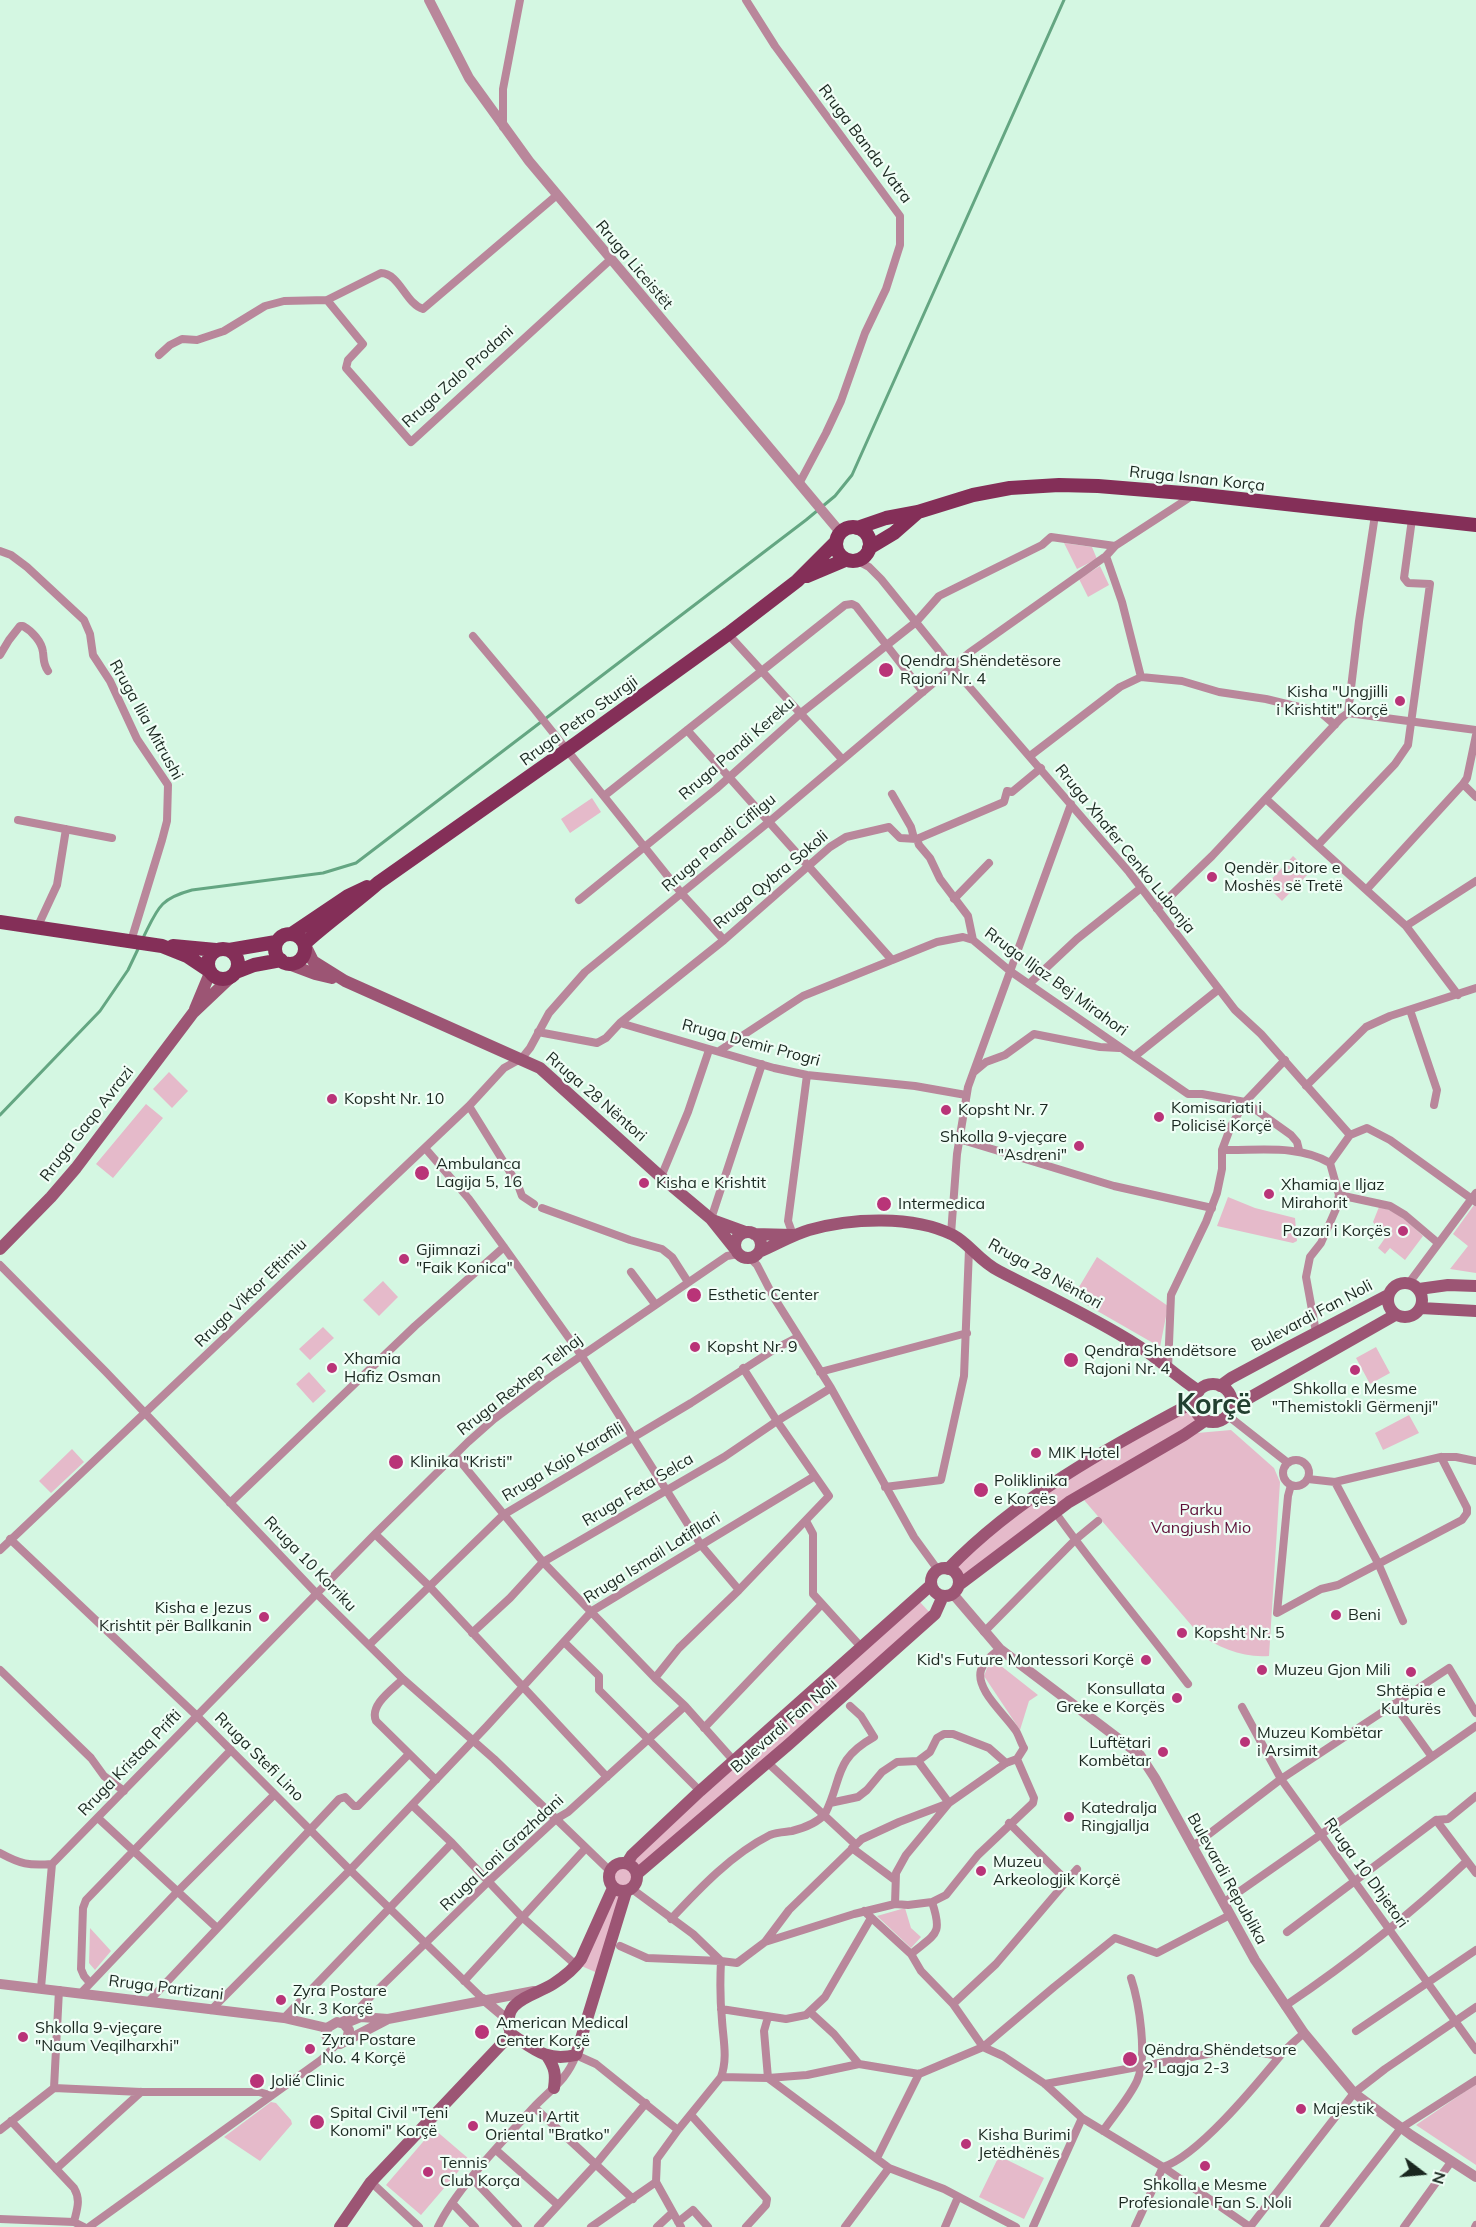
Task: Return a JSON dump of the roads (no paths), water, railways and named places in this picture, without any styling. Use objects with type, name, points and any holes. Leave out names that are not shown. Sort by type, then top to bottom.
[{"type":"main road","name":"Rruga Isnan Korça","points":[[857,528],[973,495],[1032,486],[1098,486],[1196,494],[1476,525]]},
{"type":"main road","name":"Rruga Isnan Korça","points":[[860,555],[894,533],[918,512]]},
{"type":"main road","points":[[846,528],[857,528],[867,535],[860,555],[837,552],[836,533],[846,528]]},
{"type":"main road","name":"Rruga Petro Sturgji","points":[[305,945],[378,882],[567,750],[728,634],[797,581],[836,533]]},
{"type":"main road","name":"Rruga Petro Sturgji","points":[[797,581],[860,555]]},
{"type":"main road","name":"Rruga Petro Sturgji","points":[[293,933],[348,896],[378,882]]},
{"type":"main road","points":[[0,922],[164,946],[222,950],[276,942],[283,935],[293,933],[301,938],[305,945],[304,956],[299,961],[290,964],[282,961],[254,965],[218,979],[200,963],[164,946]]},
{"type":"main road","points":[[276,942],[276,952],[282,961]]},
{"type":"main road","name":"Rruga 28 Nëntori","points":[[305,945],[313,961],[345,981],[540,1068],[711,1219],[746,1253],[793,1235],[855,1221],[925,1226],[951,1234],[961,1240],[986,1264],[1139,1346],[1168,1368],[1197,1396]]},
{"type":"main road","points":[[209,972],[208,960],[222,950]]},
{"type":"main road","points":[[222,950],[237,959],[233,975]]},
{"type":"main road","name":"Rruga 28 Nëntori","points":[[282,961],[315,974],[345,981]]},
{"type":"main road","name":"Rruga Gaqo Avrazi","points":[[193,1013],[209,972]]},
{"type":"main road","name":"Rruga Gaqo Avrazi","points":[[0,1249],[76,1168],[193,1013],[233,975]]},
{"type":"main road","name":"Rruga 28 Nëntori","points":[[711,1219],[750,1233],[793,1235]]},
{"type":"main road","points":[[750,1233],[759,1239],[761,1245],[746,1253],[735,1242],[738,1236],[750,1233]]},
{"type":"main road","name":"Bulevardi Fan Noli","points":[[1220,1386],[1388,1295],[1394,1287],[1404,1283],[1414,1286],[1476,1286]]},
{"type":"main road","points":[[1414,1286],[1422,1295],[1421,1308]]},
{"type":"main road","name":"Bulevardi Fan Noli","points":[[1388,1295],[1389,1306],[1395,1315]]},
{"type":"main road","points":[[1197,1396],[1197,1413],[1206,1420],[1217,1421],[1248,1398],[1395,1315],[1410,1317],[1421,1308],[1476,1311]]},
{"type":"main road","points":[[943,1569],[957,1575],[952,1592],[934,1592],[931,1585],[933,1575],[1056,1481],[1197,1396],[1209,1385],[1220,1386],[1229,1393],[1229,1410]]},
{"type":"main road","name":"Bulevardi Fan Noli","points":[[637,1874],[768,1763],[935,1614],[952,1592],[1055,1512],[1185,1435],[1206,1420]]},
{"type":"main road","name":"Bulevardi Fan Noli","points":[[610,1871],[620,1863],[627,1863],[632,1855],[700,1791],[931,1585]]},
{"type":"main road","points":[[624,1890],[612,1941],[576,2055],[560,2058],[547,2056],[511,2034],[508,2020],[513,2006],[552,1985],[577,1966],[624,1890],[637,1882],[635,1869],[627,1863]]},
{"type":"main road","points":[[610,1871],[609,1878],[624,1890]]},
{"type":"main road","points":[[340,2227],[371,2182],[511,2034]]},
{"type":"main road","points":[[547,2056],[554,2066],[556,2075],[554,2088]]},
{"type":"street","name":"Rruga Liceistët","points":[[429,0],[469,78],[503,127],[610,260],[814,499],[836,533]]},
{"type":"street","points":[[503,127],[503,90],[520,0]]},
{"type":"street","name":"Rruga Banda Vatra","points":[[746,0],[781,55],[900,216],[900,245],[886,289],[865,333],[841,401],[800,482]]},
{"type":"street","points":[[159,356],[170,345],[182,339],[197,340],[224,331],[265,306],[284,301],[327,300],[385,272],[416,306],[423,309],[557,195]]},
{"type":"street","name":"Rruga Zalo Prodani","points":[[327,300],[363,344],[348,360],[346,368],[411,442],[610,260]]},
{"type":"street","name":"Rruga Pandi Cifligu","points":[[522,1058],[549,1013],[585,972],[977,648],[1106,556],[1115,546],[1196,494]]},
{"type":"street","points":[[1348,713],[1375,515]]},
{"type":"street","points":[[1318,845],[1404,753],[1412,721],[1430,584],[1408,583],[1404,578],[1412,519]]},
{"type":"street","name":"Rruga Pandi Kereku","points":[[579,900],[646,848],[801,713],[916,622],[939,597],[1041,545],[1051,537],[1115,546]]},
{"type":"street","name":"Rruga Ilia Mitrushi","points":[[0,551],[11,555],[27,567],[84,620],[90,634],[93,656],[110,681],[141,746],[160,770],[168,785],[167,821],[133,941]]},
{"type":"street","name":"Rruga Xhafer Cenko Lubonja","points":[[860,555],[881,579]]},
{"type":"street","name":"Rruga Xhafer Cenko Lubonja","points":[[860,555],[1141,888],[1234,1010],[1261,1034],[1350,1135]]},
{"type":"street","points":[[1106,556],[1122,602],[1141,676]]},
{"type":"street","points":[[604,796],[845,605],[856,606],[923,692]]},
{"type":"street","points":[[0,656],[9,640],[20,626],[23,626],[40,643],[43,650],[43,665],[48,671]]},
{"type":"street","points":[[728,634],[842,759]]},
{"type":"street","points":[[473,636],[682,894],[724,940]]},
{"type":"street","points":[[1030,756],[1120,687],[1141,676],[1182,681],[1220,692],[1266,699],[1320,712],[1335,724]]},
{"type":"street","points":[[1157,909],[1212,856],[1335,724],[1348,713],[1412,721],[1476,733],[1467,778],[1463,784],[1367,889]]},
{"type":"street","points":[[687,730],[892,960]]},
{"type":"street","points":[[916,839],[1004,802],[1007,791],[1012,792],[1041,768]]},
{"type":"street","points":[[1463,784],[1476,797]]},
{"type":"street","points":[[891,794],[911,827],[919,846],[930,858],[940,879],[968,916],[973,940]]},
{"type":"street","points":[[1266,799],[1406,926],[1458,995]]},
{"type":"street","points":[[951,1234],[959,1139],[966,1095],[1071,804]]},
{"type":"street","points":[[18,820],[112,838]]},
{"type":"street","name":"Rruga Qybra Sokoli","points":[[620,1023],[724,940],[809,865],[846,837],[889,827],[900,838],[916,839]]},
{"type":"street","points":[[37,928],[57,885],[66,828]]},
{"type":"street","points":[[954,899],[989,863]]},
{"type":"street","points":[[1406,926],[1476,881]]},
{"type":"street","points":[[1029,984],[1077,939],[1141,888]]},
{"type":"street","name":"Rruga Iljaz Bej Mirahori","points":[[719,1051],[803,996],[956,937],[973,940],[1029,984],[1188,1094],[1210,1095],[1245,1102]]},
{"type":"street","points":[[1306,1086],[1366,1027],[1476,988]]},
{"type":"street","points":[[1135,1056],[1219,990]]},
{"type":"street","points":[[1410,1010],[1437,1090],[1434,1105]]},
{"type":"street","points":[[538,1032],[597,1043],[606,1038],[620,1023]]},
{"type":"street","name":"Rruga Demir Progri","points":[[620,1023],[807,1076],[915,1086],[966,1095]]},
{"type":"street","points":[[972,1074],[986,1062],[1005,1055],[1034,1034],[1100,1047],[1120,1048]]},
{"type":"street","points":[[661,1177],[688,1112],[709,1050]]},
{"type":"street","name":"Rruga Viktor Eftimiu","points":[[0,1550],[469,1106],[504,1068],[522,1058]]},
{"type":"street","points":[[1168,1368],[1171,1295],[1212,1208],[1222,1169],[1222,1150],[1231,1126],[1245,1102],[1285,1060]]},
{"type":"street","points":[[711,1219],[762,1064]]},
{"type":"street","points":[[793,1235],[788,1221],[807,1076]]},
{"type":"street","points":[[1245,1102],[1291,1136],[1297,1142],[1299,1150]]},
{"type":"street","points":[[469,1106],[518,1185],[522,1196],[538,1206],[630,1240],[662,1249],[672,1257],[688,1282]]},
{"type":"street","points":[[1330,1163],[1350,1135],[1367,1128],[1390,1140],[1474,1198],[1438,1244],[1414,1286]]},
{"type":"street","points":[[959,1139],[1114,1186],[1212,1208]]},
{"type":"street","points":[[425,1148],[469,1198],[504,1246],[580,1356],[701,1545],[739,1590]]},
{"type":"street","points":[[1222,1150],[1299,1150],[1317,1155],[1330,1163],[1340,1195],[1321,1243],[1310,1257],[1306,1277],[1316,1332]]},
{"type":"street","points":[[1340,1195],[1390,1206],[1405,1215],[1438,1244]]},
{"type":"street","points":[[230,1503],[415,1326],[504,1246]]},
{"type":"street","points":[[885,1487],[941,1480],[964,1376],[969,1249]]},
{"type":"street","points":[[746,1253],[757,1265],[798,1337],[831,1388],[914,1537],[943,1569]]},
{"type":"street","name":"Rruga Rexhep Telhaj","points":[[317,1594],[375,1534],[494,1419],[580,1356],[727,1256],[746,1253]]},
{"type":"street","name":"Rruga 10 Korriku","points":[[0,1265],[106,1372],[317,1594],[403,1679],[474,1740],[610,1871]]},
{"type":"street","points":[[631,1272],[655,1304]]},
{"type":"street","points":[[820,1372],[967,1333]]},
{"type":"street","name":"Rruga Kajo Karafili","points":[[369,1645],[503,1515],[691,1403],[743,1368],[798,1337]]},
{"type":"street","points":[[655,1678],[679,1647],[739,1590],[829,1496],[743,1368]]},
{"type":"street","name":"Rruga Feta Selca","points":[[472,1633],[510,1598],[543,1562],[724,1457],[831,1388]]},
{"type":"street","points":[[1229,1410],[1288,1463]]},
{"type":"street","points":[[455,1455],[543,1562],[685,1706],[734,1761]]},
{"type":"street","points":[[1308,1479],[1335,1482],[1441,1456],[1476,1461]]},
{"type":"street","points":[[1291,1485],[1277,1612],[1321,1589],[1338,1585],[1462,1520],[1466,1516],[1467,1508],[1441,1456]]},
{"type":"street","points":[[1303,1462],[1309,1470],[1308,1479],[1300,1486],[1291,1485],[1284,1475],[1288,1463],[1303,1462]]},
{"type":"street","name":"Rruga Ismail Latifllari","points":[[211,2010],[436,1780],[592,1611],[815,1476]]},
{"type":"street","points":[[1335,1482],[1378,1563],[1403,1621]]},
{"type":"street","points":[[1055,1512],[1188,1684]]},
{"type":"street","points":[[806,1521],[813,1534],[813,1594],[862,1648]]},
{"type":"street","points":[[984,1632],[1075,1540],[1098,1521]]},
{"type":"street","points":[[375,1534],[429,1586],[607,1777]]},
{"type":"street","name":"Rruga Stefi Lino","points":[[10,1539],[197,1716],[274,1795],[483,1999]]},
{"type":"street","name":"Bulevardi Republika","points":[[952,1592],[1000,1649],[1140,1755],[1155,1778],[1223,1903],[1285,2006],[1304,2033],[1354,2093],[1401,2128],[1476,2177]]},
{"type":"street","name":"Rruga Kristaq Prifti","points":[[52,1864],[317,1594]]},
{"type":"street","points":[[704,1728],[822,1604]]},
{"type":"street","points":[[564,1642],[599,1676],[599,1690],[700,1791]]},
{"type":"street","points":[[895,1904],[896,1872],[906,1855],[949,1803],[1006,1762],[1017,1758],[1024,1748],[1016,1731],[992,1702],[981,1682],[980,1671],[986,1660],[1000,1649]]},
{"type":"street","points":[[1192,1848],[1281,1779],[1449,1668],[1476,1713]]},
{"type":"street","points":[[0,1670],[91,1758],[104,1776],[124,1791]]},
{"type":"street","points":[[403,1679],[382,1699],[374,1710],[374,1716],[376,1721],[436,1780]]},
{"type":"street","points":[[1394,1704],[1432,1757]]},
{"type":"street","name":"Rruga Loni Grazhdani","points":[[342,2023],[556,1819],[568,1812],[685,1706]]},
{"type":"street","points":[[671,1919],[712,1876],[754,1844],[772,1834],[793,1831],[819,1821],[825,1814],[845,1759],[855,1748],[874,1737],[861,1716],[850,1706]]},
{"type":"street","name":"Rruga 10 Dhjetori","points":[[1242,1707],[1281,1779],[1354,1883],[1456,2019],[1476,2050]]},
{"type":"street","points":[[1223,1903],[1476,1726]]},
{"type":"street","points":[[830,1803],[839,1803],[858,1797],[882,1772],[897,1762],[918,1761],[930,1752],[937,1738],[944,1734],[953,1734],[989,1748],[1006,1762]]},
{"type":"street","points":[[90,1983],[81,1969],[83,1908],[86,1900],[231,1750]]},
{"type":"street","points":[[148,2002],[342,1797],[354,1806],[358,1806],[409,1754]]},
{"type":"street","points":[[765,1942],[864,1911],[895,1904],[932,1902],[946,1895],[978,1855],[1009,1823],[1033,1803],[1034,1798],[1017,1758]]},
{"type":"street","points":[[918,1761],[949,1803]]},
{"type":"street","points":[[768,1763],[825,1814],[854,1846],[895,1880]]},
{"type":"street","points":[[82,1992],[274,1795]]},
{"type":"street","points":[[1287,1932],[1436,1820],[1448,1819],[1476,1796]]},
{"type":"street","points":[[620,1946],[648,1958],[737,1963],[765,1942],[789,1910],[862,1839],[949,1803]]},
{"type":"street","points":[[411,1805],[452,1843],[522,1917],[577,1966]]},
{"type":"street","points":[[98,1818],[217,1928]]},
{"type":"street","points":[[1436,1820],[1476,1873]]},
{"type":"street","points":[[1009,1823],[1067,1881]]},
{"type":"street","points":[[284,2018],[452,1843]]},
{"type":"street","points":[[464,1981],[585,1849]]},
{"type":"street","points":[[0,1853],[16,1862],[31,1866],[52,1864],[41,1988]]},
{"type":"street","points":[[1285,2006],[1331,1975],[1389,1930],[1467,1861]]},
{"type":"street","points":[[953,2004],[996,1964],[1077,1869]]},
{"type":"street","points":[[624,1890],[693,1934],[720,1961],[725,2055],[721,2077],[657,2159],[656,2182],[679,2225],[693,2210],[708,2227]]},
{"type":"street","points":[[911,1954],[936,1932],[939,1922],[932,1902]]},
{"type":"street","points":[[864,1911],[911,1954],[921,1971],[953,2004],[983,2047],[1003,2056],[1045,2084],[1082,2118],[1163,2167],[1250,2227],[1354,2093],[1476,2007]]},
{"type":"street","points":[[721,2077],[768,2078],[807,2075],[859,2064],[919,2074],[983,2047],[1115,1938],[1157,1953],[1230,1915]]},
{"type":"street","points":[[721,2009],[786,2019],[806,2015],[825,1997],[871,1918]]},
{"type":"street","points":[[1356,2031],[1476,1950]]},
{"type":"street","points":[[1103,2131],[1137,2082],[1140,2068],[1138,1998],[1131,1978]]},
{"type":"street","name":"Rruga Partizani","points":[[0,1984],[82,1992],[284,2018],[327,2028]]},
{"type":"street","points":[[54,2088],[59,1990]]},
{"type":"street","points":[[90,2227],[321,2060],[341,2043],[388,2019],[483,1999],[540,1990]]},
{"type":"street","points":[[483,1999],[508,2020]]},
{"type":"street","points":[[810,2012],[834,2034],[859,2064]]},
{"type":"street","points":[[341,2043],[327,2039],[327,2028],[333,2023],[342,2023],[361,2017],[388,2019]]},
{"type":"street","points":[[768,2017],[764,2031],[768,2078],[889,2168],[958,2197],[1016,2227]]},
{"type":"street","points":[[341,2043],[349,2030],[342,2023]]},
{"type":"street","points":[[1135,2227],[1163,2167],[1174,2163],[1195,2148],[1304,2033]]},
{"type":"street","points":[[1045,2084],[1224,2051],[1280,2056]]},
{"type":"street","points":[[439,2225],[452,2203],[496,2150],[534,2107],[565,2078],[572,2068],[576,2055],[596,2064],[678,2130]]},
{"type":"street","points":[[877,2158],[919,2074]]},
{"type":"street","points":[[1324,2227],[1401,2128],[1476,2080]]},
{"type":"street","points":[[0,2130],[54,2088],[141,2092],[259,2092],[270,2095]]},
{"type":"street","points":[[56,2169],[141,2092]]},
{"type":"street","points":[[538,2227],[596,2164],[646,2103]]},
{"type":"street","points":[[534,2107],[633,2199]]},
{"type":"street","points":[[691,2115],[767,2199],[766,2205],[746,2227]]},
{"type":"street","points":[[1034,2227],[1082,2118]]},
{"type":"street","points":[[10,2121],[78,2195],[79,2202],[74,2222]]},
{"type":"street","points":[[496,2150],[558,2205]]},
{"type":"street","points":[[1404,2227],[1451,2162]]},
{"type":"street","points":[[845,2227],[889,2168]]},
{"type":"street","points":[[472,2178],[518,2227]]},
{"type":"street","points":[[371,2182],[419,2227]]},
{"type":"street","points":[[591,2227],[602,2224],[656,2182]]},
{"type":"street","points":[[945,2227],[958,2197]]},
{"type":"street","points":[[452,2203],[476,2227]]},
{"type":"street","points":[[657,2227],[672,2212]]},
{"type":"street","points":[[0,2219],[74,2222],[84,2227]]},
{"type":"waterway","points":[[143,938],[161,906],[181,893],[323,873],[356,863],[835,496],[852,475],[1064,0]]},
{"type":"waterway","points":[[0,1115],[100,1011],[128,970],[139,947]]},
{"type":"place","name":"Qendra Shëndetësore Rajoni Nr. 4","points":[[886,670]]},
{"type":"place","name":"Kisha \"Ungjilli i Krishtit\" Korçë","points":[[1400,701]]},
{"type":"place","name":"Qendër Ditore e Moshës së Tretë","points":[[1212,877]]},
{"type":"place","name":"Kopsht Nr. 10","points":[[332,1099]]},
{"type":"place","name":"Kopsht Nr. 7","points":[[946,1110]]},
{"type":"place","name":"Komisariati i Policisë Korçë","points":[[1159,1117]]},
{"type":"place","name":"Shkolla 9-vjeçare \"Asdreni\"","points":[[1079,1146]]},
{"type":"place","name":"Ambulanca Lagija 5, 16","points":[[422,1173]]},
{"type":"place","name":"Kisha e Krishtit","points":[[644,1183]]},
{"type":"place","name":"Xhamia e Iljaz Mirahorit","points":[[1269,1194]]},
{"type":"place","name":"Intermedica","points":[[884,1204]]},
{"type":"place","name":"Pazari i Korçës","points":[[1403,1231]]},
{"type":"place","name":"Gjimnazi \"Faik Konica\"","points":[[404,1259]]},
{"type":"place","name":"Esthetic Center","points":[[694,1295]]},
{"type":"place","name":"Kopsht Nr. 9","points":[[695,1347]]},
{"type":"place","name":"Qendra Shendëtsore Rajoni Nr. 4","points":[[1071,1360]]},
{"type":"place","name":"Xhamia Hafiz Osman","points":[[332,1368]]},
{"type":"place","name":"Shkolla e Mesme \"Themistokli Gërmenji\"","points":[[1355,1370]]},
{"type":"place","name":"MIK Hotel","points":[[1036,1453]]},
{"type":"place","name":"Klinika \"Kristi\"","points":[[396,1462]]},
{"type":"place","name":"Poliklinika e Korçës","points":[[981,1490]]},
{"type":"place","name":"Beni","points":[[1336,1615]]},
{"type":"place","name":"Kisha e Jezus Krishtit për Ballkanin","points":[[264,1617]]},
{"type":"place","name":"Kopsht Nr. 5","points":[[1182,1633]]},
{"type":"place","name":"Kid's Future Montessori Korçë","points":[[1146,1660]]},
{"type":"place","name":"Muzeu Gjon Mili","points":[[1262,1670]]},
{"type":"place","name":"Shtëpia e Kulturës","points":[[1411,1672]]},
{"type":"place","name":"Konsullata Greke e Korçës","points":[[1177,1698]]},
{"type":"place","name":"Muzeu Kombëtar i Arsimit","points":[[1245,1742]]},
{"type":"place","name":"Luftëtari Kombëtar","points":[[1163,1752]]},
{"type":"place","name":"Katedralja Ringjallja","points":[[1069,1817]]},
{"type":"place","name":"Muzeu Arkeologjik Korçë","points":[[981,1871]]},
{"type":"place","name":"Zyra Postare Nr. 3 Korçë","points":[[281,2000]]},
{"type":"place","name":"American Medical Center Korçë","points":[[482,2032]]},
{"type":"place","name":"Shkolla 9-vjeçare \"Naum Veqilharxhi\"","points":[[23,2037]]},
{"type":"place","name":"Zyra Postare No. 4 Korçë","points":[[310,2049]]},
{"type":"place","name":"Qëndra Shëndetsore 2 Lagja 2-3","points":[[1130,2059]]},
{"type":"place","name":"Jolié Clinic","points":[[257,2081]]},
{"type":"place","name":"Majestik","points":[[1301,2109]]},
{"type":"place","name":"Spital Civil \"Teni Konomi\" Korçë","points":[[317,2122]]},
{"type":"place","name":"Muzeu i Artit Oriental \"Bratko\"","points":[[473,2126]]},
{"type":"place","name":"Kisha Burimi Jetëdhënës","points":[[966,2144]]},
{"type":"place","name":"Shkolla e Mesme Profesionale Fan S. Noli","points":[[1205,2166]]},
{"type":"place","name":"Tennis Club Korça","points":[[428,2172]]},
{"type":"district","name":"Korçë","points":[[1214,1406]]},
{"type":"park label","name":"Parku Vangjush Mio","points":[[1201,1519]]}]
